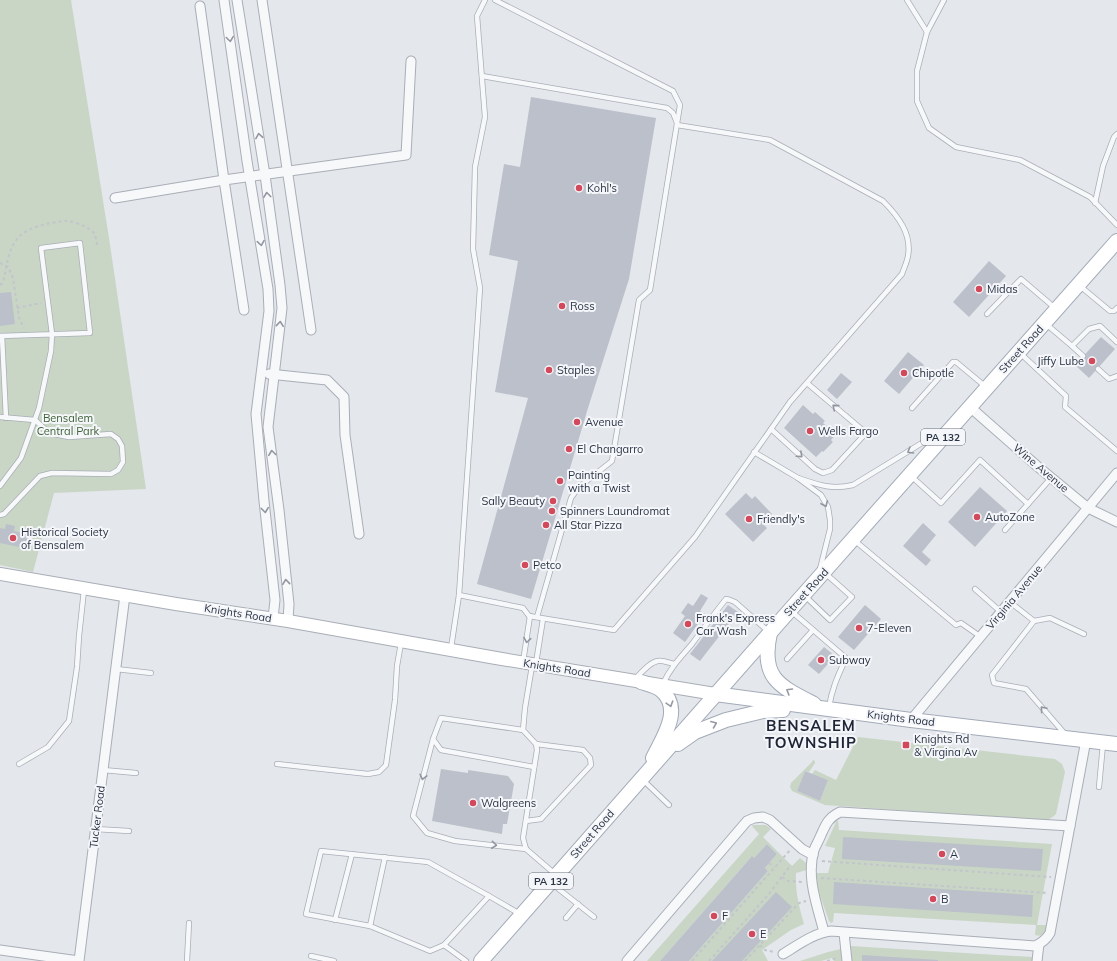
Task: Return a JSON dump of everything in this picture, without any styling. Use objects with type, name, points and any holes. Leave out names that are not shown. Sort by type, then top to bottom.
[{"type":"main road","name":"Street Road","points":[[481,961],[1117,241]]},
{"type":"main road","name":"Knights Road","points":[[0,574],[273,618],[530,664],[716,694],[826,710],[1110,743]]},
{"type":"main road","points":[[770,633],[767,661],[775,680],[782,687],[826,710]]},
{"type":"main road","points":[[637,681],[660,690],[667,697],[671,705],[672,714],[670,723],[643,776]]},
{"type":"main road","points":[[658,760],[695,732],[726,720],[763,711],[826,710]]},
{"type":"street","points":[[224,0],[268,289],[269,311],[256,414],[275,600],[273,618]]},
{"type":"street","points":[[237,0],[280,279],[282,308],[268,427],[289,604],[288,621]]},
{"type":"street","points":[[262,0],[311,330]]},
{"type":"street","points":[[200,6],[244,310]]},
{"type":"street","points":[[115,198],[224,180],[406,155],[411,61]]},
{"type":"street","points":[[262,373],[327,380],[344,397],[345,435],[359,534]]},
{"type":"street","name":"Wine Avenue","points":[[970,407],[1051,478],[1088,508],[1117,522]]},
{"type":"street","name":"Virginia Avenue","points":[[911,720],[1117,472]]},
{"type":"street","name":"Tucker Road","points":[[0,950],[79,961],[125,595]]},
{"type":"street","points":[[783,954],[817,935],[831,931],[1035,946],[1039,944],[1047,938],[1050,933],[1086,740]]},
{"type":"street","points":[[824,932],[811,880],[814,849],[828,820],[840,812],[1070,826]]},
{"type":"street","points":[[627,961],[747,821],[754,818],[763,817],[770,820],[813,858]]},
{"type":"street","points":[[844,933],[847,961]]},
{"type":"street","points":[[1037,961],[1039,944]]},
{"type":"lane","points":[[450,650],[459,595],[480,288],[473,249],[475,167],[485,117],[477,16],[485,0]]},
{"type":"lane","points":[[495,0],[673,91],[680,105],[650,290],[640,300],[612,461],[579,487],[571,498],[537,617]]},
{"type":"lane","points":[[908,0],[927,32]]},
{"type":"lane","points":[[944,0],[927,32],[917,71],[917,101],[929,128],[956,147],[1020,160],[1090,197],[1117,225]]},
{"type":"lane","points":[[482,76],[667,108],[673,113],[677,124]]},
{"type":"lane","points":[[459,595],[523,608],[530,616],[543,619],[614,630],[695,537],[790,402],[902,274],[908,256],[908,241],[903,226],[895,213],[883,201],[770,140],[677,124]]},
{"type":"lane","points":[[1095,203],[1103,166],[1114,137],[1117,134]]},
{"type":"lane","points":[[0,486],[21,458],[39,408],[51,350],[52,334],[41,248],[80,243],[90,333],[52,334],[1,336],[6,418]]},
{"type":"lane","points":[[987,314],[1022,279],[1056,309]]},
{"type":"lane","points":[[1078,285],[1110,311],[1114,311],[1117,308]]},
{"type":"lane","points":[[1044,323],[1083,356]]},
{"type":"lane","points":[[1072,346],[1089,328],[1100,326],[1117,342]]},
{"type":"lane","points":[[1019,352],[1066,396],[1065,407],[1117,451]]},
{"type":"lane","points":[[912,408],[953,362],[956,362],[987,388]]},
{"type":"lane","points":[[1098,368],[1109,379],[1117,376]]},
{"type":"lane","points":[[770,429],[815,469],[823,473],[832,470],[866,434],[807,383]]},
{"type":"lane","points":[[0,417],[35,420],[49,433],[69,437],[111,434],[118,439],[122,446],[123,462],[118,470],[111,474],[52,473],[40,476],[4,514],[0,515]]},
{"type":"lane","points":[[798,478],[826,487],[842,488],[853,485],[955,423]]},
{"type":"lane","points":[[754,452],[798,478],[821,495],[828,507],[830,529],[821,575],[852,597],[830,620],[803,595]]},
{"type":"lane","points":[[910,474],[941,502],[980,460],[1028,504]]},
{"type":"lane","points":[[1005,530],[1051,478]]},
{"type":"lane","points":[[853,539],[956,625],[961,623],[981,637]]},
{"type":"lane","points":[[19,764],[48,747],[69,721],[77,667],[78,636],[84,588]]},
{"type":"lane","points":[[975,589],[1001,612]]},
{"type":"lane","points":[[662,685],[674,664],[692,644],[726,600],[735,602],[770,633]]},
{"type":"lane","points":[[1010,602],[1034,621]]},
{"type":"lane","points":[[790,610],[846,658],[833,686],[826,710]]},
{"type":"lane","points":[[523,730],[530,664],[530,616]]},
{"type":"lane","points":[[1068,738],[1026,689],[994,683],[992,675],[1034,621],[1050,618],[1084,634]]},
{"type":"lane","points":[[530,664],[543,619]]},
{"type":"lane","points":[[787,660],[813,630]]},
{"type":"lane","points":[[277,764],[368,774],[379,772],[386,765],[395,700],[397,666],[402,641]]},
{"type":"lane","points":[[637,681],[646,668],[657,661],[665,661],[674,664]]},
{"type":"lane","points":[[116,669],[150,673]]},
{"type":"lane","points":[[526,848],[454,841],[427,833],[413,816],[433,740],[441,718],[523,730],[536,744],[537,750],[523,838],[526,848],[553,879],[578,904],[594,917]]},
{"type":"lane","points":[[433,740],[441,750],[534,767]]},
{"type":"lane","points":[[1099,787],[1110,743]]},
{"type":"lane","points":[[526,821],[541,819],[591,765],[590,758],[583,750],[536,744]]},
{"type":"lane","points":[[103,770],[136,773]]},
{"type":"lane","points":[[643,776],[669,805]]},
{"type":"lane","points":[[95,829],[129,831]]},
{"type":"lane","points":[[489,896],[444,945],[430,951],[370,926],[306,914],[321,851],[428,862],[489,896],[521,915]]},
{"type":"lane","points":[[335,920],[352,854]]},
{"type":"lane","points":[[370,926],[385,857]]},
{"type":"lane","points":[[566,918],[578,904]]},
{"type":"lane","points":[[187,961],[189,923]]},
{"type":"lane","points":[[444,945],[466,961]]},
{"type":"lane","points":[[312,956],[334,961]]},
{"type":"path","points":[[0,263],[8,267],[13,278],[19,318],[28,335]]},
{"type":"path","points":[[17,308],[48,302]]},
{"type":"path","points":[[692,961],[796,843]]},
{"type":"path","points":[[813,858],[1060,878]]},
{"type":"path","points":[[769,863],[774,867]]},
{"type":"path","points":[[709,961],[768,895],[791,866]]},
{"type":"path","points":[[782,877],[788,881],[811,880],[1057,894]]},
{"type":"path","points":[[745,961],[799,903],[815,899]]},
{"type":"path","points":[[760,945],[765,950],[783,954]]},
{"type":"green space","name":"Bensalem Central Park","points":[[0,0],[71,0],[109,238],[146,489],[54,493],[33,572],[0,565]]},
{"type":"green space","points":[[858,737],[1055,759],[1062,764],[1065,772],[1056,814],[1049,819],[1041,820],[825,805],[792,791],[790,787],[791,783],[813,760],[815,763],[809,772],[805,771],[797,791],[820,801],[828,780],[812,774],[815,770],[836,780]]},
{"type":"green space","points":[[838,820],[839,830],[1052,844],[1037,925],[1047,925],[1045,933],[1041,936],[1035,935],[1036,925],[834,913],[833,922],[831,923],[817,887],[817,873],[828,873],[835,848],[825,846]]},
{"type":"green space","points":[[766,825],[771,829],[763,837],[792,866],[800,858],[806,863],[807,870],[796,873],[796,886],[800,911],[804,924],[791,930],[762,950],[768,961],[689,961],[768,871],[765,868],[777,854],[767,844],[754,858],[751,857],[660,961],[647,961],[759,834],[752,826]]},
{"type":"green space","points":[[850,946],[1032,957],[1033,961],[849,961],[848,948]]},
{"type":"green space","points":[[841,949],[843,961],[834,961],[832,958],[821,961],[800,961],[828,952]]},
{"type":"building","points":[[531,97],[656,118],[629,279],[588,408],[531,599],[477,584],[528,398],[495,392],[518,261],[489,255],[504,164],[520,167]]},
{"type":"building","name":"Midas","points":[[989,261],[1006,276],[969,317],[953,302]]},
{"type":"building","points":[[11,292],[15,324],[0,326],[0,293]]},
{"type":"building","name":"Jiffy Lube","points":[[1101,337],[1115,349],[1089,378],[1075,365]]},
{"type":"building","name":"Chipotle","points":[[908,352],[924,365],[899,394],[884,381]]},
{"type":"building","points":[[841,373],[852,382],[837,399],[827,390]]},
{"type":"building","name":"Wells Fargo","points":[[803,405],[813,414],[815,412],[825,421],[823,423],[836,434],[831,440],[833,442],[816,457],[784,428]]},
{"type":"building","name":"AutoZone","points":[[980,487],[1007,511],[975,547],[948,522]]},
{"type":"building","name":"Friendly's","points":[[746,493],[752,499],[755,496],[772,514],[763,524],[767,528],[753,542],[725,514]]},
{"type":"building","points":[[923,523],[936,535],[922,552],[931,560],[926,566],[903,546]]},
{"type":"building","name":"Historical Society of Bensalem","points":[[6,524],[15,526],[14,531],[28,534],[24,548],[0,543],[0,528],[5,529]]},
{"type":"building","name":"Frank's Express Car Wash","points":[[701,594],[708,598],[700,611],[705,614],[685,642],[673,633],[685,616],[681,613],[688,603],[693,606]]},
{"type":"building","points":[[728,605],[738,612],[700,661],[690,654]]},
{"type":"building","name":"7-Eleven","points":[[865,605],[881,619],[854,650],[838,637]]},
{"type":"building","name":"Subway","points":[[824,647],[835,656],[819,674],[808,665]]},
{"type":"building","name":"Walgreens","points":[[441,769],[468,773],[468,770],[508,776],[514,784],[507,824],[503,824],[502,834],[432,821]]},
{"type":"building","points":[[805,771],[828,780],[820,801],[797,791]]},
{"type":"building","name":"A","points":[[843,837],[1043,849],[1041,871],[842,859]]},
{"type":"building","name":"F","points":[[767,844],[777,854],[765,868],[768,871],[689,961],[660,961],[752,856],[754,858]]},
{"type":"building","name":"B","points":[[834,882],[1033,895],[1032,917],[833,904]]},
{"type":"building","name":"E","points":[[776,892],[792,907],[742,961],[712,961]]},
{"type":"building","points":[[862,955],[938,960],[938,961],[862,961]]},
{"type":"place","name":"Kohl's","points":[[579,188]]},
{"type":"place","name":"Midas","points":[[979,289]]},
{"type":"place","name":"Ross","points":[[562,306]]},
{"type":"place","name":"Jiffy Lube","points":[[1092,361]]},
{"type":"place","name":"Staples","points":[[549,370]]},
{"type":"place","name":"Chipotle","points":[[904,373]]},
{"type":"place","name":"Avenue","points":[[577,422]]},
{"type":"place","name":"Wells Fargo","points":[[810,431]]},
{"type":"place","name":"El Changarro","points":[[569,449]]},
{"type":"place","name":"Painting with a Twist","points":[[560,481]]},
{"type":"place","name":"Sally Beauty","points":[[553,501]]},
{"type":"place","name":"Spinners Laundromat","points":[[552,511]]},
{"type":"place","name":"AutoZone","points":[[977,517]]},
{"type":"place","name":"Friendly's","points":[[749,519]]},
{"type":"place","name":"All Star Pizza","points":[[546,525]]},
{"type":"place","name":"Historical Society of Bensalem","points":[[13,538]]},
{"type":"place","name":"Petco","points":[[525,565]]},
{"type":"place","name":"Frank's Express Car Wash","points":[[688,624]]},
{"type":"place","name":"7-Eleven","points":[[859,628]]},
{"type":"place","name":"Subway","points":[[821,660]]},
{"type":"place","name":"Knights Rd & Virgina Av","points":[[906,745]]},
{"type":"place","name":"Walgreens","points":[[473,803]]},
{"type":"place","name":"A","points":[[942,854]]},
{"type":"place","name":"B","points":[[933,899]]},
{"type":"place","name":"F","points":[[714,916]]},
{"type":"place","name":"E","points":[[752,934]]},
{"type":"district","name":"BENSALEM TOWNSHIP","points":[[811,734]]}]
